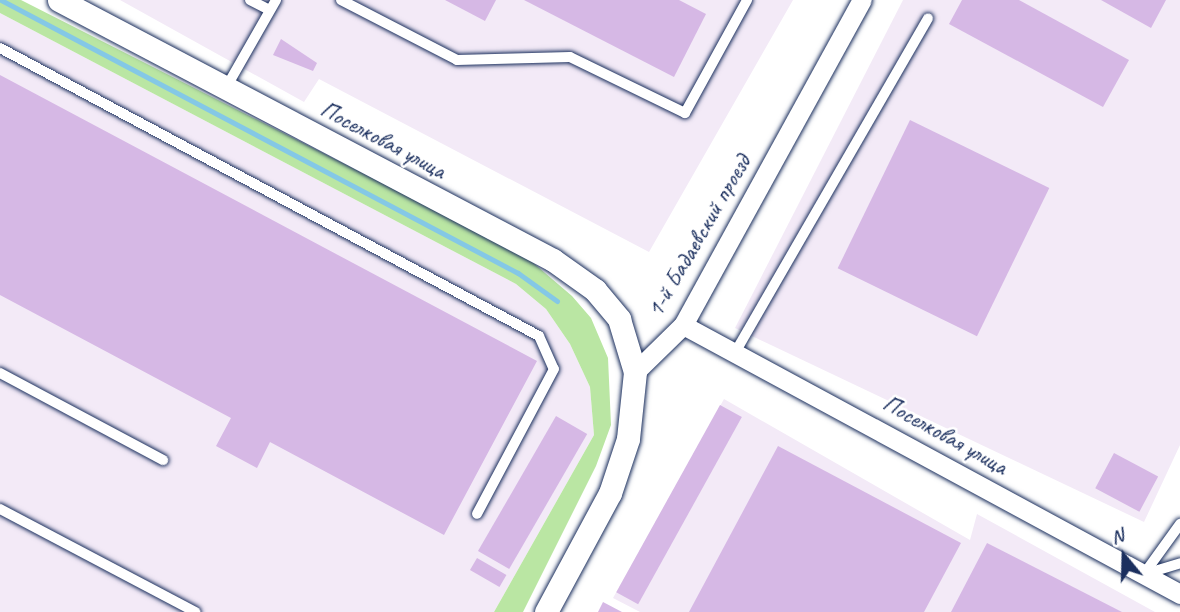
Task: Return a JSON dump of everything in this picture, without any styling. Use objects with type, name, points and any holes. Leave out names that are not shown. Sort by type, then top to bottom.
[{"type":"street","name":"1-й Бадаевский проезд","points":[[635,372],[683,325],[862,0]]},
{"type":"street","name":"Поселковая улица","points":[[72,3],[553,260],[596,290],[619,318],[635,372]]},
{"type":"street","name":"Поселковая улица","points":[[683,325],[736,351],[1180,594]]},
{"type":"street","points":[[546,612],[610,493],[628,439],[635,372]]},
{"type":"lane","points":[[250,0],[271,10]]},
{"type":"lane","points":[[227,86],[276,0]]},
{"type":"lane","points":[[341,0],[457,60],[570,57],[685,113],[747,0]]},
{"type":"lane","points":[[736,351],[928,19]]},
{"type":"lane","points":[[0,48],[539,336],[554,369],[477,514]]},
{"type":"lane","points":[[0,373],[163,460]]},
{"type":"lane","points":[[0,509],[195,612]]},
{"type":"lane","points":[[1144,574],[1180,524]]},
{"type":"lane","points":[[1144,574],[1180,563]]},
{"type":"shaded area","points":[[120,0],[793,0],[649,252],[319,79],[304,102]]},
{"type":"shaded area","points":[[903,0],[1180,0],[1180,445],[1144,522],[735,328]]},
{"type":"shaded area","points":[[0,13],[516,284],[546,309],[570,344],[590,387],[594,435],[494,612],[0,612]]},
{"type":"shaded area","points":[[724,399],[970,540],[977,514],[1155,612],[640,612],[613,598]]},
{"type":"green space","points":[[0,0],[21,0],[524,255],[572,296],[591,318],[608,358],[611,425],[596,466],[523,612],[494,612],[594,435],[590,387],[570,344],[546,309],[516,284],[0,13]]},
{"type":"building","points":[[445,0],[496,0],[485,21]]},
{"type":"building","points":[[524,0],[679,0],[706,14],[674,77]]},
{"type":"building","points":[[962,0],[1019,0],[1129,60],[1103,107],[949,24]]},
{"type":"building","points":[[1101,0],[1166,0],[1151,28]]},
{"type":"building","points":[[281,39],[317,63],[313,71],[273,55]]},
{"type":"building","points":[[0,75],[537,361],[444,535],[270,442],[257,468],[216,446],[231,418],[0,295]]},
{"type":"building","points":[[910,120],[1049,188],[977,336],[838,268]]},
{"type":"building","points":[[720,405],[742,417],[638,604],[616,592]]},
{"type":"building","points":[[556,416],[587,434],[509,569],[478,551]]},
{"type":"building","points":[[778,446],[961,543],[924,612],[689,612]]},
{"type":"building","points":[[1114,453],[1158,476],[1139,512],[1095,488]]},
{"type":"building","points":[[987,543],[1122,612],[951,612]]},
{"type":"building","points":[[477,558],[506,575],[499,587],[470,570]]},
{"type":"building","points":[[603,602],[622,612],[598,612]]},
{"type":"waterway","points":[[1,0],[518,273],[557,301]]}]
